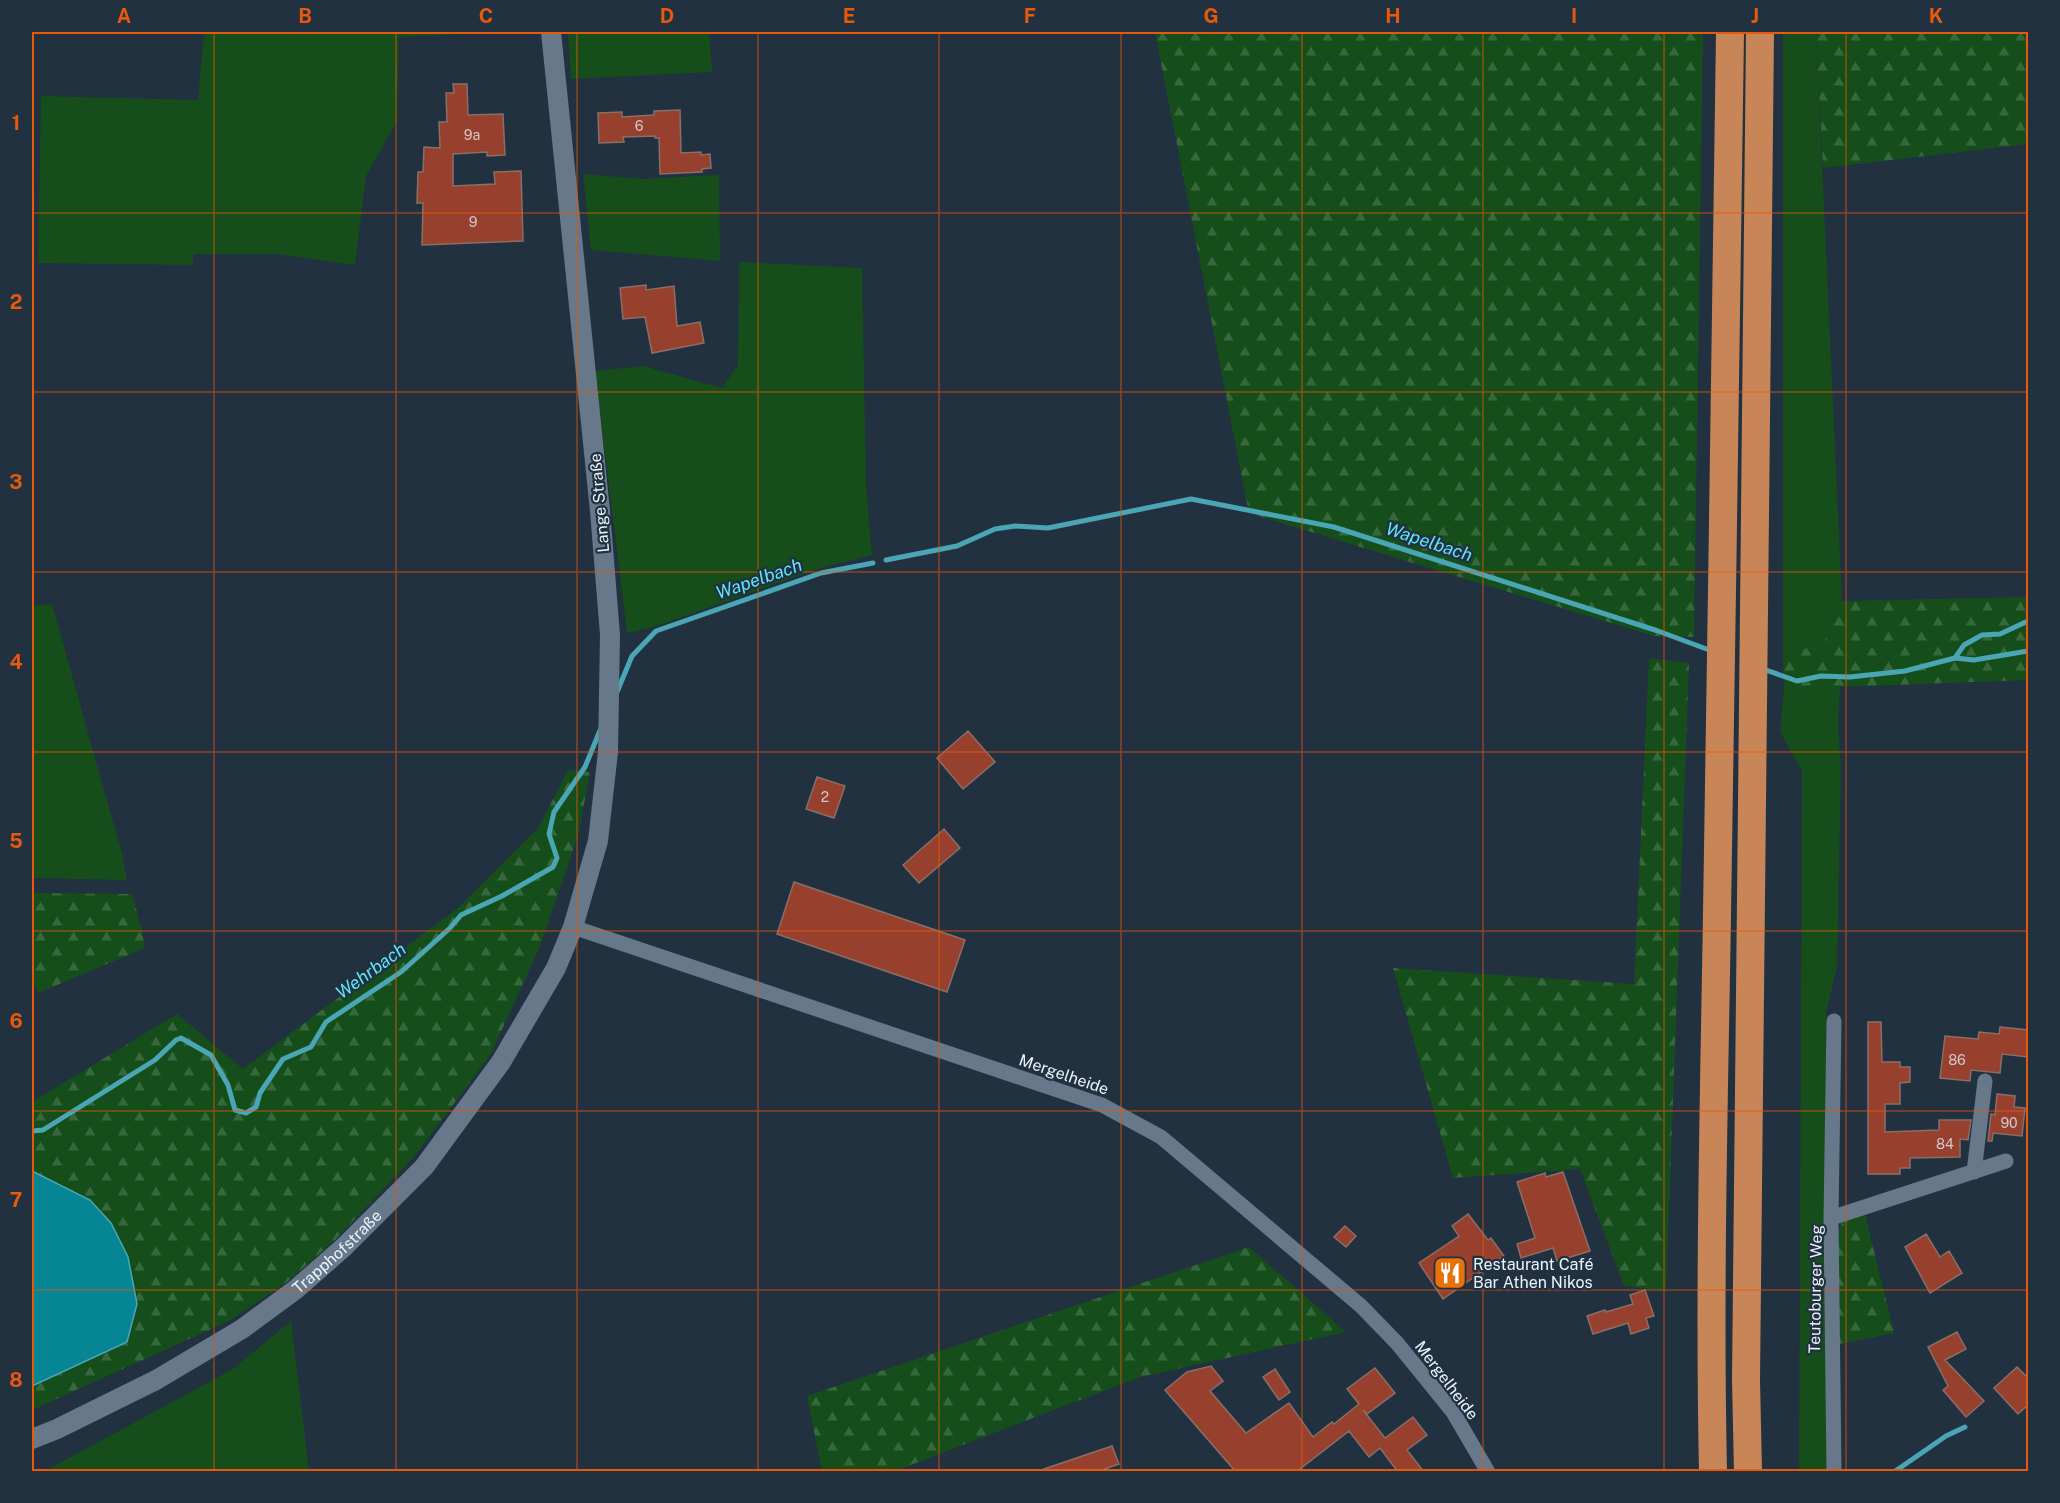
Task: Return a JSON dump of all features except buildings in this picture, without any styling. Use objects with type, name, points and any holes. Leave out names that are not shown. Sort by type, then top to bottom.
[{"type":"highway","points":[[1713,1472],[1714,1062],[1723,608],[1730,32]]},
{"type":"highway","points":[[1748,1472],[1746,1380],[1761,32]]},
{"type":"street","name":"Lange Straße","points":[[551,32],[600,511],[610,635],[608,752],[598,841],[573,927],[556,968]]},
{"type":"street","name":"Mergelheide","points":[[573,927],[1102,1105],[1161,1137],[1375,1320],[1397,1343],[1453,1412],[1488,1472]]},
{"type":"street","name":"Trapphofstraße","points":[[32,1439],[156,1380],[242,1329],[295,1290],[344,1247],[424,1167],[501,1062],[556,968]]},
{"type":"street","points":[[1831,1218],[1834,1021]]},
{"type":"street","points":[[1974,1172],[1985,1081]]},
{"type":"street","name":"Teutoburger Weg","points":[[1834,1472],[1831,1218],[2006,1161]]},
{"type":"green space","points":[[204,32],[503,32],[399,37],[397,121],[366,176],[355,265],[276,254],[194,254],[192,265],[38,263],[41,96],[198,100]]},
{"type":"green space","points":[[568,32],[709,32],[712,72],[571,79]]},
{"type":"green space","points":[[1155,32],[1703,32],[1694,637],[1654,636],[1249,513]]},
{"type":"green space","points":[[1783,32],[1816,32],[1842,601],[1825,642],[1783,657]]},
{"type":"green space","points":[[1816,32],[2028,32],[2028,144],[1823,168]]},
{"type":"green space","points":[[583,174],[643,179],[719,175],[720,261],[591,250]]},
{"type":"green space","points":[[739,262],[862,268],[866,485],[872,555],[820,568],[654,627],[627,633],[595,371],[643,366],[722,388],[738,365]]},
{"type":"green space","points":[[2028,597],[2028,680],[1784,689],[1783,657],[1825,641],[1842,601]]},
{"type":"green space","points":[[52,604],[122,854],[127,880],[32,878],[32,606]]},
{"type":"green space","points":[[1649,658],[1689,663],[1666,1291],[1624,1286],[1580,1169],[1453,1178],[1393,968],[1634,984]]},
{"type":"green space","points":[[1840,686],[1838,725],[1841,766],[1837,967],[1826,1012],[1827,1471],[1799,1471],[1802,771],[1780,732],[1784,689]]},
{"type":"green space","points":[[568,770],[590,772],[578,836],[540,946],[491,1054],[414,1157],[335,1240],[287,1282],[229,1321],[32,1410],[32,1386],[127,1342],[90,1200],[32,1171],[32,1102],[177,1014],[243,1069],[458,908],[539,827]]},
{"type":"green space","points":[[32,893],[132,894],[145,948],[38,993],[32,980]]},
{"type":"green space","points":[[1865,1214],[1894,1333],[1839,1344],[1836,1238],[1842,1222]]},
{"type":"green space","points":[[1249,1247],[1346,1332],[1140,1377],[895,1471],[822,1471],[807,1396]]},
{"type":"green space","points":[[291,1321],[309,1471],[45,1471],[233,1369]]},
{"type":"water","points":[[32,1171],[90,1200],[111,1223],[128,1257],[137,1304],[127,1342],[32,1386]]},
{"type":"waterway","name":"Wapelbach","points":[[886,560],[957,546],[995,529],[1015,526],[1048,528],[1191,499],[1334,527],[1658,631],[1712,651]]},
{"type":"waterway","name":"Wapelbach","points":[[617,692],[632,656],[656,631],[821,573],[873,563]]},
{"type":"waterway","name":"Wapelbach","points":[[1955,658],[1964,645],[1982,635],[2000,634],[2028,621]]},
{"type":"waterway","name":"Wapelbach","points":[[1763,669],[1797,681],[1821,676],[1850,677],[1905,671],[1955,658],[1974,660],[2028,651]]},
{"type":"waterway","name":"Wehrbach","points":[[32,1131],[43,1130],[155,1060],[181,1038],[211,1055],[228,1085],[235,1110],[246,1113],[256,1107],[260,1093],[283,1059],[311,1047],[326,1022],[401,972],[450,928],[461,915],[502,896],[553,867],[557,858],[549,834],[554,812],[585,767],[601,728]]},
{"type":"waterway","points":[[1894,1472],[1946,1436],[1965,1427]]},
{"type":"place","name":"Restaurant Café Bar Athen Nikos","points":[[1450,1273]]}]
